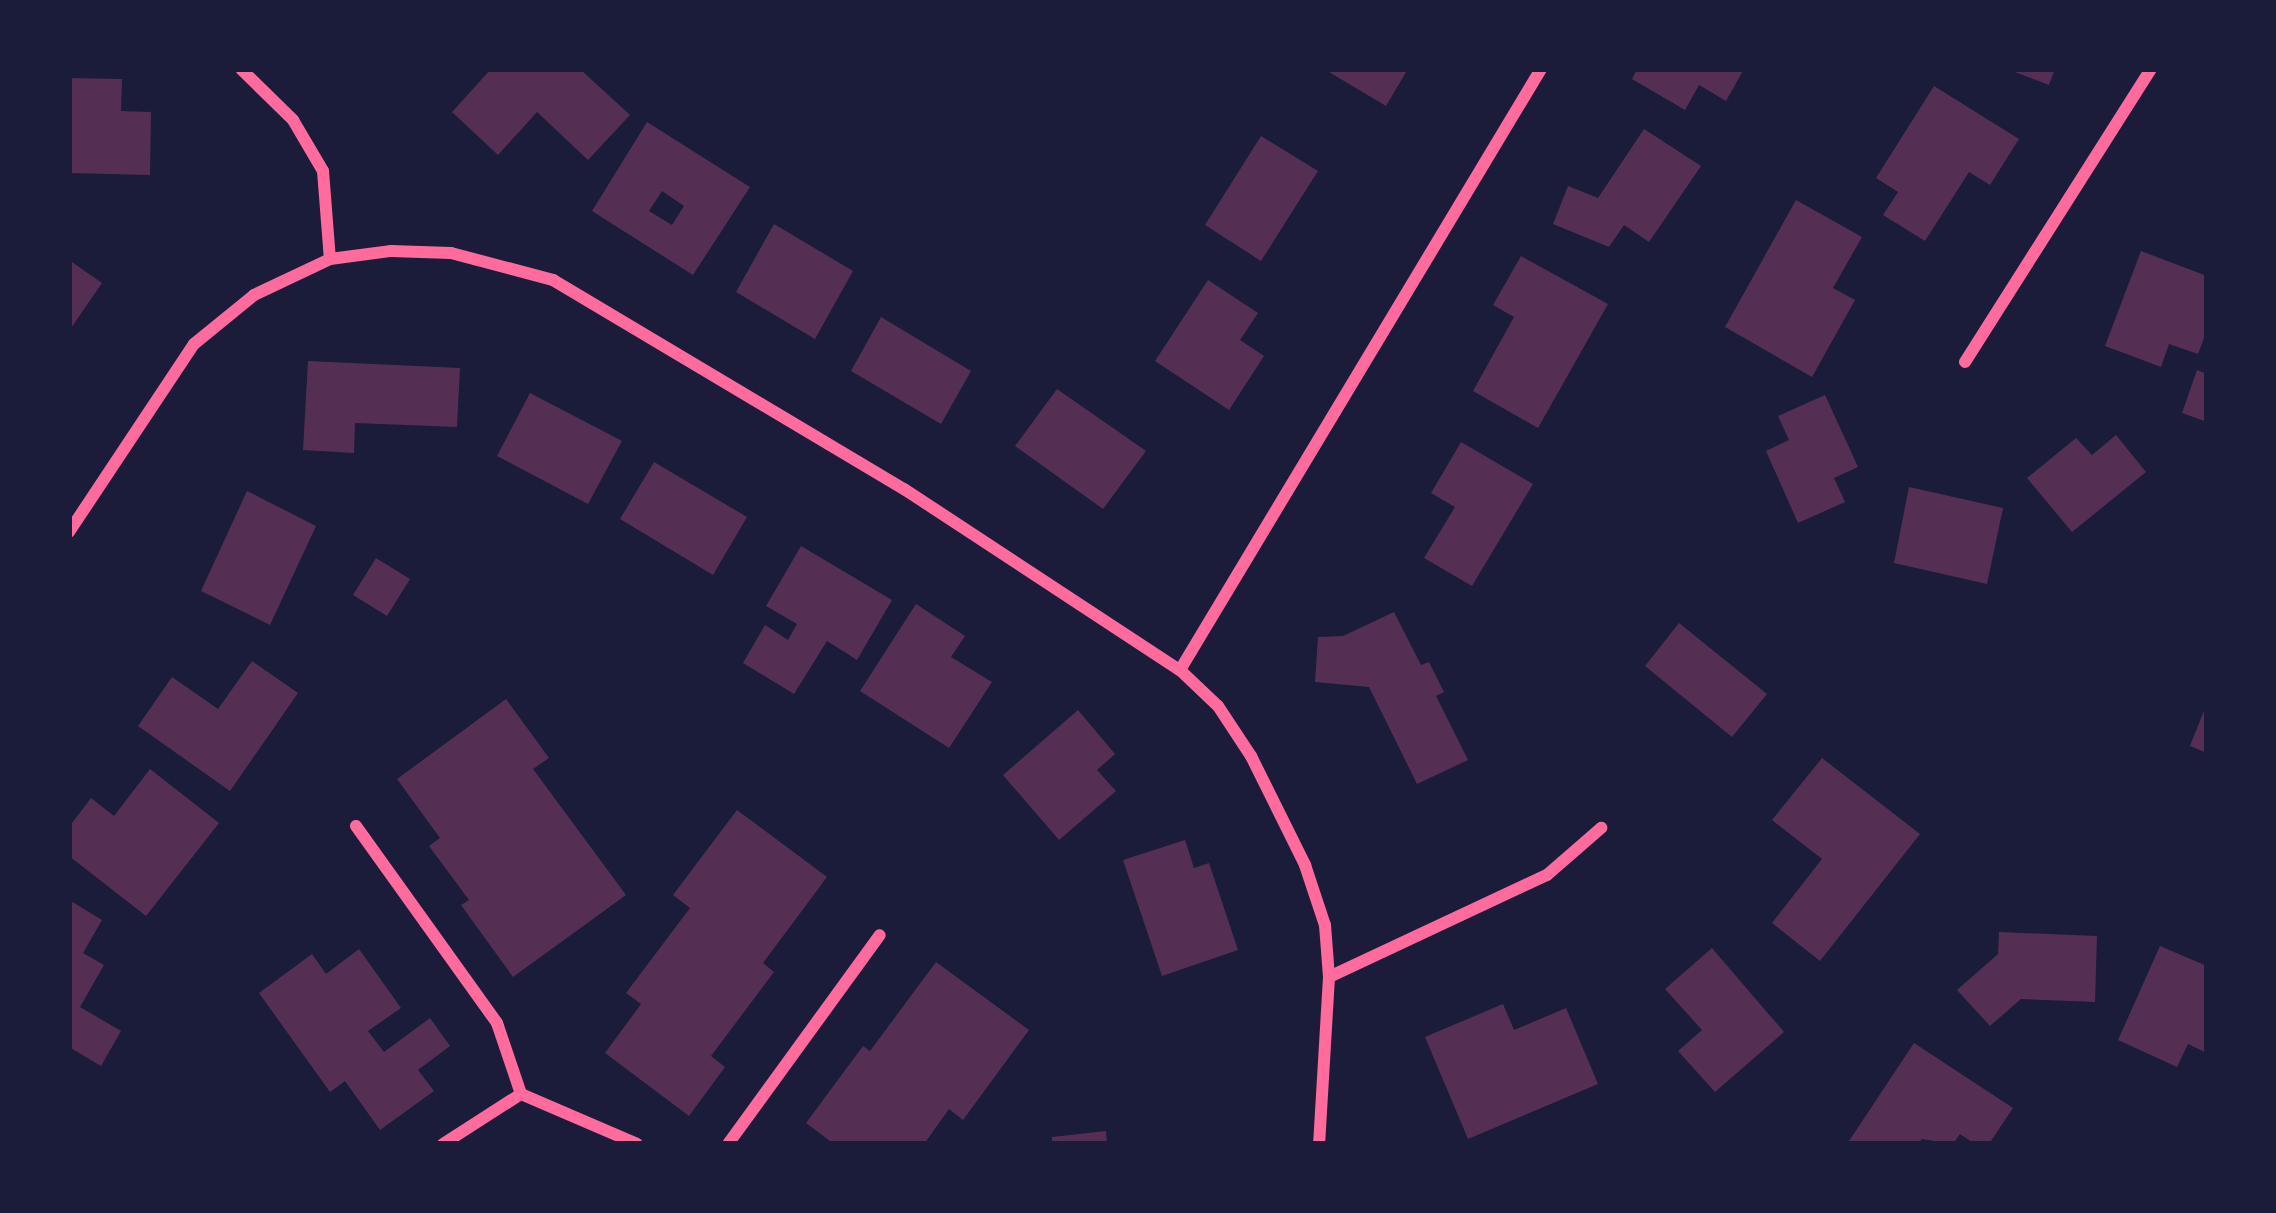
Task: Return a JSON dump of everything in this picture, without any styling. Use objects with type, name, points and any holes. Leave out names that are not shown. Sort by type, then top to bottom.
[{"type":"street","points":[[241,69],[293,120],[323,171],[330,259]]},
{"type":"street","points":[[1180,670],[1541,69]]},
{"type":"street","points":[[1965,362],[2151,69]]},
{"type":"street","points":[[69,532],[194,344],[254,295],[330,259],[391,251],[451,253],[553,280],[904,489],[1180,670],[1217,706],[1251,756],[1306,865],[1325,925],[1329,977],[1319,1144]]},
{"type":"street","points":[[356,826],[497,1023],[521,1094],[637,1144]]},
{"type":"street","points":[[1329,977],[1546,875],[1600,828]]},
{"type":"street","points":[[728,1144],[880,935]]},
{"type":"street","points":[[443,1144],[521,1094]]},
{"type":"building","points":[[491,69],[580,69],[630,115],[588,160],[537,112],[498,155],[452,112]]},
{"type":"building","points":[[1324,69],[1408,69],[1386,106]]},
{"type":"building","points":[[1637,69],[1744,69],[1726,101],[1699,85],[1685,110],[1632,79]]},
{"type":"building","points":[[2007,69],[2055,69],[2049,85]]},
{"type":"building","points":[[69,78],[122,79],[121,111],[151,112],[150,175],[69,173]]},
{"type":"building","points":[[1934,86],[2019,139],[1990,185],[1969,172],[1925,241],[1883,215],[1898,192],[1876,178]]},
{"type":"building","points":[[647,122],[750,187],[693,275],[592,211]],"holes":[[[662,191],[684,206],[672,225],[649,211]]]},
{"type":"building","points":[[1644,129],[1701,166],[1649,242],[1624,225],[1609,247],[1553,224],[1568,186],[1598,198]]},
{"type":"building","points":[[1261,136],[1318,171],[1261,261],[1205,225]]},
{"type":"building","points":[[1796,200],[1862,237],[1833,288],[1855,300],[1812,377],[1725,327]]},
{"type":"building","points":[[774,224],[853,271],[815,339],[736,292]]},
{"type":"building","points":[[2141,251],[2207,276],[2207,330],[2198,354],[2169,344],[2161,367],[2105,346]]},
{"type":"building","points":[[1521,256],[1608,304],[1538,428],[1473,391],[1514,317],[1493,305]]},
{"type":"building","points":[[69,260],[102,283],[69,331]]},
{"type":"building","points":[[1208,280],[1258,313],[1240,340],[1264,356],[1229,410],[1155,361]]},
{"type":"building","points":[[881,317],[971,371],[941,424],[851,371]]},
{"type":"building","points":[[308,361],[460,368],[457,427],[355,423],[354,453],[303,450]]},
{"type":"building","points":[[2197,370],[2207,374],[2207,422],[2182,413]]},
{"type":"building","points":[[1057,389],[1146,451],[1103,509],[1015,446]]},
{"type":"building","points":[[530,393],[622,441],[588,504],[497,456]]},
{"type":"building","points":[[1825,395],[1858,467],[1834,478],[1845,502],[1798,523],[1766,451],[1789,440],[1778,416]]},
{"type":"building","points":[[2116,435],[2146,472],[2072,532],[2027,478],[2076,438],[2092,455]]},
{"type":"building","points":[[1461,442],[1533,484],[1472,586],[1424,558],[1455,507],[1431,493]]},
{"type":"building","points":[[654,462],[747,517],[713,575],[620,519]]},
{"type":"building","points":[[1909,487],[2003,508],[1987,584],[1894,563]]},
{"type":"building","points":[[247,491],[316,526],[270,625],[201,591]]},
{"type":"building","points":[[801,546],[892,600],[857,660],[827,641],[794,694],[743,663],[765,625],[788,640],[797,624],[766,606]]},
{"type":"building","points":[[376,558],[410,579],[387,616],[353,595]]},
{"type":"building","points":[[916,604],[965,636],[951,657],[992,682],[949,748],[860,691]]},
{"type":"building","points":[[1394,612],[1421,665],[1429,662],[1444,692],[1436,696],[1468,760],[1417,784],[1369,687],[1315,682],[1318,637],[1343,636]]},
{"type":"building","points":[[1679,623],[1767,694],[1732,737],[1645,666]]},
{"type":"building","points":[[252,661],[298,693],[230,791],[138,726],[172,677],[218,709]]},
{"type":"building","points":[[506,699],[549,758],[533,769],[626,895],[513,977],[461,905],[469,900],[429,846],[440,838],[397,779]]},
{"type":"building","points":[[2207,703],[2207,753],[2190,746]]},
{"type":"building","points":[[1078,710],[1115,754],[1097,770],[1116,791],[1059,840],[1003,775]]},
{"type":"building","points":[[1822,758],[1920,834],[1820,961],[1772,923],[1822,859],[1772,820]]},
{"type":"building","points":[[150,769],[219,823],[146,916],[69,856],[69,827],[91,798],[114,816]]},
{"type":"building","points":[[737,810],[827,877],[763,963],[774,972],[711,1056],[725,1067],[689,1116],[605,1053],[641,1004],[626,993],[690,908],[673,895]]},
{"type":"building","points":[[1185,840],[1194,868],[1209,863],[1238,950],[1162,976],[1123,860]]},
{"type":"building","points":[[69,900],[102,920],[83,953],[104,965],[80,1007],[121,1031],[101,1066],[69,1047]]},
{"type":"building","points":[[1999,932],[2097,936],[2095,1002],[2021,999],[1990,1026],[1957,990],[1998,954]]},
{"type":"building","points":[[2160,946],[2207,966],[2207,1053],[2188,1044],[2177,1067],[2118,1040]]},
{"type":"building","points":[[1712,948],[1784,1032],[1715,1092],[1678,1051],[1702,1030],[1665,989]]},
{"type":"building","points":[[359,949],[401,1008],[368,1031],[384,1052],[430,1018],[450,1046],[418,1070],[434,1091],[380,1130],[345,1081],[330,1092],[259,993],[312,954],[326,974]]},
{"type":"building","points":[[936,962],[1029,1030],[963,1120],[949,1109],[924,1144],[834,1144],[806,1123],[863,1046],[870,1051]]},
{"type":"building","points":[[1503,1004],[1514,1030],[1566,1008],[1598,1084],[1468,1139],[1425,1037]]},
{"type":"building","points":[[1914,1043],[2013,1108],[1989,1144],[1975,1144],[1960,1134],[1953,1144],[1922,1139],[1918,1144],[1847,1144]]},
{"type":"building","points":[[1106,1131],[1107,1144],[1052,1144],[1052,1137]]}]
